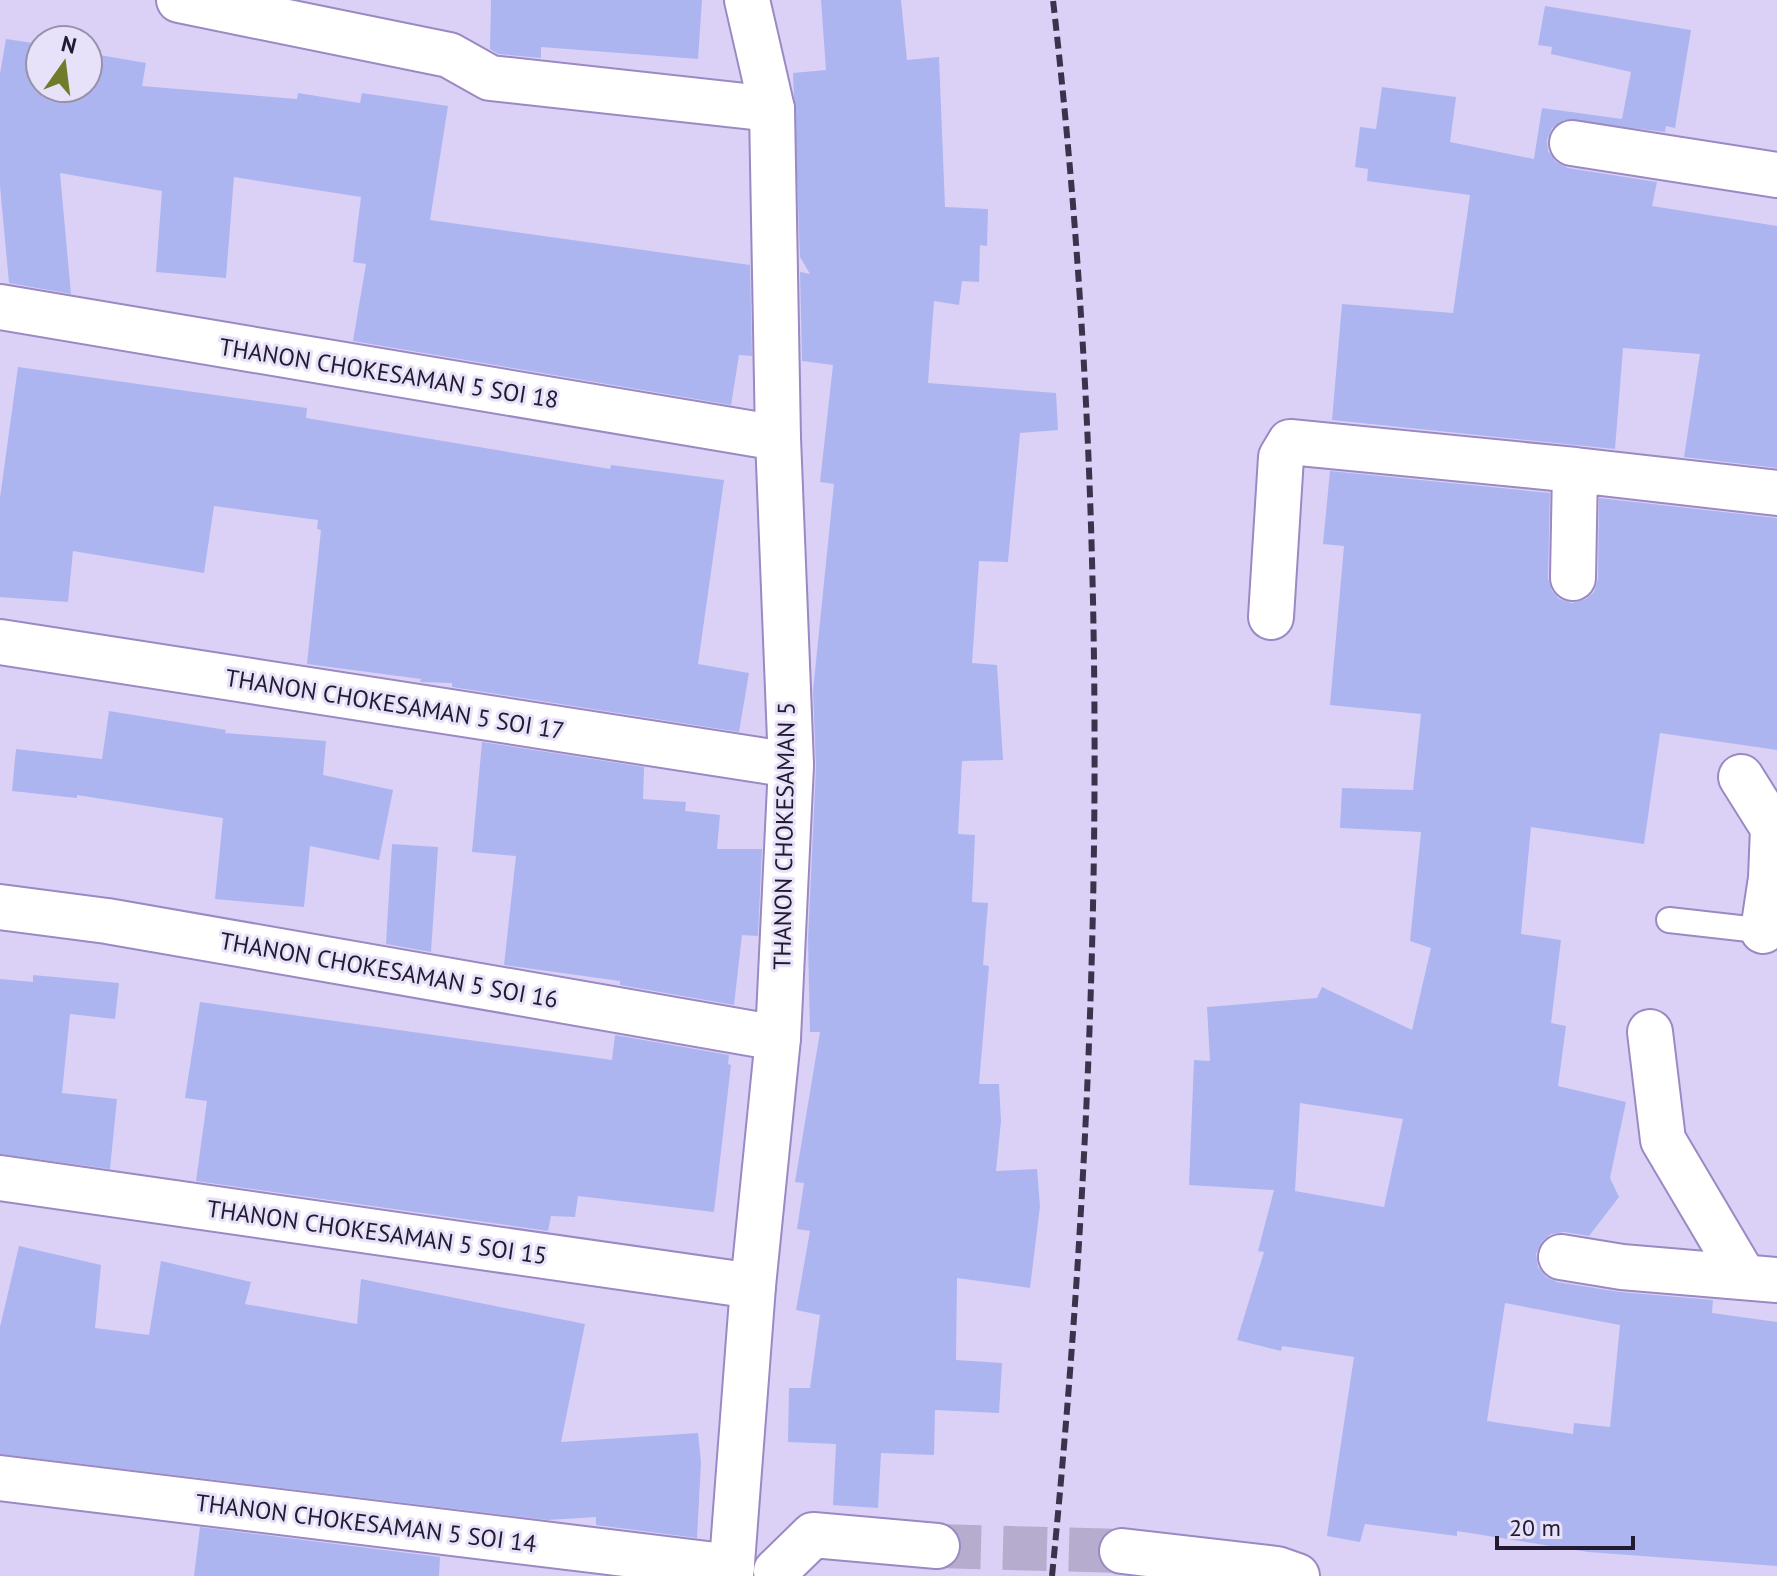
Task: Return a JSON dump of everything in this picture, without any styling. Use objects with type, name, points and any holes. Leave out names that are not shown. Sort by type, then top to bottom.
[{"type":"street","points":[[179,0],[449,55],[490,78],[772,109]]},
{"type":"street","name":"THANON CHOKESAMAN 5","points":[[732,1572],[753,1286],[778,1038],[791,765],[778,438],[772,109],[747,0]]},
{"type":"street","points":[[1572,143],[1777,175]]},
{"type":"street","name":"THANON CHOKESAMAN 5 SOI 18","points":[[0,307],[778,438]]},
{"type":"street","points":[[1271,617],[1281,457],[1290,442],[1777,493]]},
{"type":"street","points":[[1573,578],[1575,470]]},
{"type":"street","name":"THANON CHOKESAMAN 5 SOI 17","points":[[0,642],[791,765]]},
{"type":"street","points":[[1741,777],[1773,828],[1770,932]]},
{"type":"street","name":"THANON CHOKESAMAN 5 SOI 16","points":[[0,907],[107,921],[778,1038]]},
{"type":"street","points":[[1650,1032],[1663,1140],[1760,1278]]},
{"type":"street","name":"THANON CHOKESAMAN 5 SOI 15","points":[[0,1178],[753,1286]]},
{"type":"street","points":[[1561,1257],[1622,1267],[1760,1278]]},
{"type":"street","name":"THANON CHOKESAMAN 5 SOI 14","points":[[0,1478],[732,1572],[779,1574]]},
{"type":"street","points":[[779,1574],[813,1535],[937,1546]]},
{"type":"street","points":[[1122,1551],[1277,1569],[1297,1576]]},
{"type":"lane","points":[[1669,920],[1770,932]]},
{"type":"building","points":[[491,0],[702,0],[698,59],[541,47],[541,58],[498,54],[490,49]]},
{"type":"building","points":[[821,0],[901,0],[907,60],[939,57],[945,207],[988,209],[987,246],[980,245],[979,282],[962,281],[959,305],[934,301],[928,383],[1056,393],[1058,430],[1020,433],[1008,562],[979,561],[972,663],[997,665],[1003,760],[962,761],[958,834],[975,835],[972,902],[988,903],[983,965],[989,966],[979,1084],[999,1084],[1001,1121],[996,1171],[1037,1169],[1040,1206],[1030,1288],[957,1278],[956,1360],[1002,1363],[999,1413],[935,1410],[934,1455],[881,1453],[878,1508],[833,1505],[836,1444],[788,1442],[789,1388],[810,1388],[820,1315],[796,1310],[810,1231],[797,1229],[804,1183],[795,1182],[820,1032],[810,1032],[808,940],[816,766],[813,691],[834,484],[820,482],[833,365],[802,361],[800,272],[810,274],[800,257],[793,73],[826,70]]},
{"type":"building","points":[[1545,6],[1691,30],[1675,128],[1666,126],[1665,132],[1564,120],[1552,128],[1547,140],[1548,151],[1556,162],[1568,168],[1657,182],[1652,206],[1777,226],[1777,468],[1684,457],[1700,354],[1623,348],[1615,449],[1332,420],[1342,304],[1453,313],[1470,195],[1367,181],[1368,169],[1355,167],[1360,127],[1376,129],[1382,87],[1456,97],[1450,142],[1534,159],[1542,108],[1622,119],[1631,72],[1551,54],[1552,47],[1538,45]]},
{"type":"building","points":[[6,39],[24,42],[24,104],[104,104],[104,56],[146,63],[142,86],[297,99],[298,93],[360,103],[362,93],[448,106],[430,220],[750,265],[752,356],[739,355],[731,405],[353,341],[366,264],[353,262],[361,197],[234,177],[226,278],[156,272],[162,191],[60,173],[71,294],[9,283],[0,186],[0,74]]},
{"type":"building","points":[[18,367],[307,408],[306,418],[610,469],[611,465],[724,480],[698,664],[749,673],[739,732],[452,687],[452,683],[420,682],[421,679],[307,664],[321,530],[317,529],[318,520],[214,506],[204,573],[73,551],[68,602],[0,597],[0,498]]},
{"type":"building","points":[[1330,471],[1550,493],[1548,578],[1552,591],[1559,599],[1572,603],[1586,599],[1594,592],[1598,579],[1599,498],[1777,518],[1777,750],[1660,733],[1644,844],[1531,827],[1521,934],[1561,940],[1551,1023],[1566,1026],[1558,1086],[1626,1102],[1610,1178],[1619,1197],[1589,1236],[1564,1232],[1551,1234],[1542,1241],[1536,1254],[1538,1267],[1546,1277],[1557,1282],[1620,1292],[1713,1300],[1712,1313],[1777,1322],[1777,1566],[1588,1552],[1457,1531],[1457,1536],[1365,1524],[1360,1542],[1327,1536],[1354,1357],[1282,1346],[1281,1351],[1237,1340],[1264,1252],[1258,1251],[1274,1190],[1189,1185],[1194,1060],[1210,1061],[1207,1007],[1317,998],[1322,987],[1412,1030],[1431,948],[1410,941],[1421,832],[1340,828],[1342,788],[1413,790],[1421,714],[1330,705],[1344,546],[1323,544]],"holes":[[[1300,1103],[1403,1119],[1384,1207],[1295,1191]],[[1505,1303],[1620,1325],[1610,1427],[1574,1423],[1573,1434],[1487,1421]]]},
{"type":"building","points":[[109,711],[226,730],[225,733],[326,741],[323,775],[393,790],[379,860],[310,846],[304,907],[215,899],[223,818],[77,795],[77,798],[12,791],[16,749],[102,759]]},
{"type":"building","points":[[482,742],[644,767],[643,799],[686,802],[685,811],[720,815],[717,849],[762,849],[758,936],[742,935],[734,1005],[620,985],[620,981],[504,965],[516,856],[472,852]]},
{"type":"building","points":[[392,844],[438,847],[431,952],[386,944]]},
{"type":"building","points":[[33,975],[119,983],[115,1019],[70,1014],[62,1093],[117,1099],[110,1169],[0,1154],[0,979],[33,982]]},
{"type":"building","points":[[200,1002],[612,1060],[615,1035],[729,1055],[728,1064],[731,1065],[714,1212],[578,1196],[575,1217],[551,1216],[548,1231],[196,1181],[207,1101],[185,1098]]},
{"type":"building","points":[[19,1246],[101,1265],[95,1328],[149,1335],[161,1261],[251,1282],[245,1304],[357,1324],[361,1279],[585,1324],[561,1442],[698,1433],[701,1462],[697,1538],[596,1525],[596,1517],[548,1520],[0,1454],[0,1327]]},
{"type":"building","points":[[200,1527],[440,1557],[439,1576],[194,1576]]},
{"type":"tunnel","points":[[937,1546],[1122,1551]]},
{"type":"railway","points":[[1052,1576],[1083,1182],[1091,985],[1094,788],[1093,590],[1085,393],[1072,196],[1053,0]]}]
